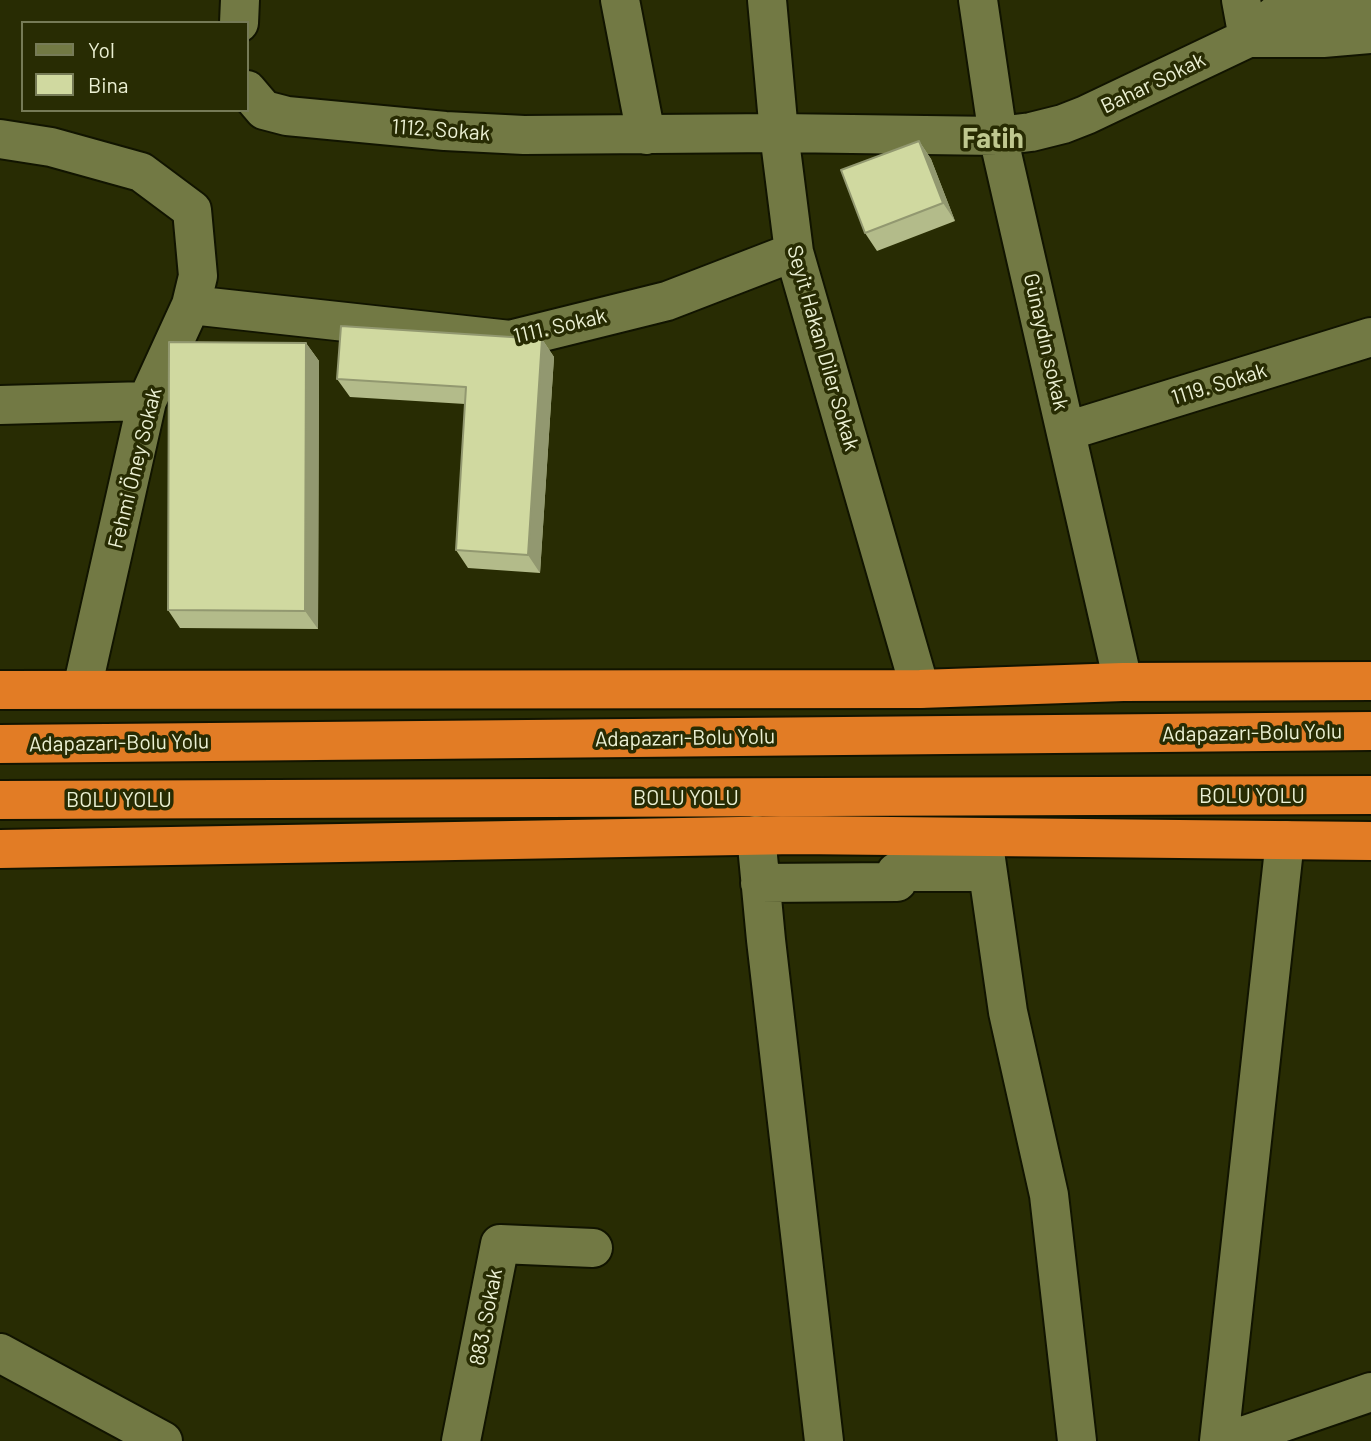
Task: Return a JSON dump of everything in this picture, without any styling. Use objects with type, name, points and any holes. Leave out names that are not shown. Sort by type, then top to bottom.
[{"type":"highway","points":[[0,690],[920,689],[1123,682],[1371,681]]},
{"type":"highway","points":[[1001,686],[1274,706],[1371,717]]},
{"type":"highway","name":"Adapazarı-Bolu Yolu","points":[[0,744],[1371,732]]},
{"type":"highway","points":[[985,855],[1371,796]]},
{"type":"highway","name":"BOLU YOLU","points":[[0,800],[1371,796]]},
{"type":"highway","points":[[0,849],[756,835],[985,855],[1285,840],[1371,841]]},
{"type":"street","points":[[239,21],[240,0]]},
{"type":"street","points":[[620,0],[646,135]]},
{"type":"street","name":"Seyit Hakan Diler Sokak","points":[[767,0],[779,133],[794,252],[920,689]]},
{"type":"street","name":"Günaydın sokak","points":[[978,0],[998,136],[1123,682]]},
{"type":"street","points":[[1241,0],[1248,37],[1323,37],[1363,15]]},
{"type":"street","points":[[1300,6],[1307,24],[1363,15]]},
{"type":"street","name":"Bahar Sokak","points":[[998,136],[1031,132],[1086,115],[1248,37],[1300,6]]},
{"type":"street","name":"1112. Sokak","points":[[248,91],[264,110],[287,116],[458,132],[524,135],[779,133],[998,136]]},
{"type":"street","name":"Fehmi Öney Sokak","points":[[0,139],[51,147],[141,172],[192,211],[198,276],[191,305],[147,401],[82,689]]},
{"type":"street","name":"1111. Sokak","points":[[191,305],[510,340],[667,301],[794,252]]},
{"type":"street","name":"1119. Sokak","points":[[1067,431],[1371,337]]},
{"type":"street","points":[[0,405],[147,401]]},
{"type":"street","points":[[756,835],[824,1441]]},
{"type":"street","points":[[1219,1441],[1285,840]]},
{"type":"street","points":[[761,883],[897,882],[896,872],[985,855],[1008,1012],[1049,1195],[1077,1441]]},
{"type":"street","name":"883. Sokak","points":[[461,1441],[500,1244],[593,1248]]},
{"type":"street","points":[[0,1353],[163,1441]]},
{"type":"street","points":[[1228,1441],[1303,1430],[1371,1392]]},
{"type":"building","points":[[919,141],[943,203],[865,233],[841,170]]},
{"type":"building","points":[[341,326],[542,339],[528,555],[456,550],[466,387],[337,379]]},
{"type":"building","points":[[169,342],[306,343],[305,611],[168,610]]},
{"type":"district","name":"Fatih","points":[[993,139]]}]
